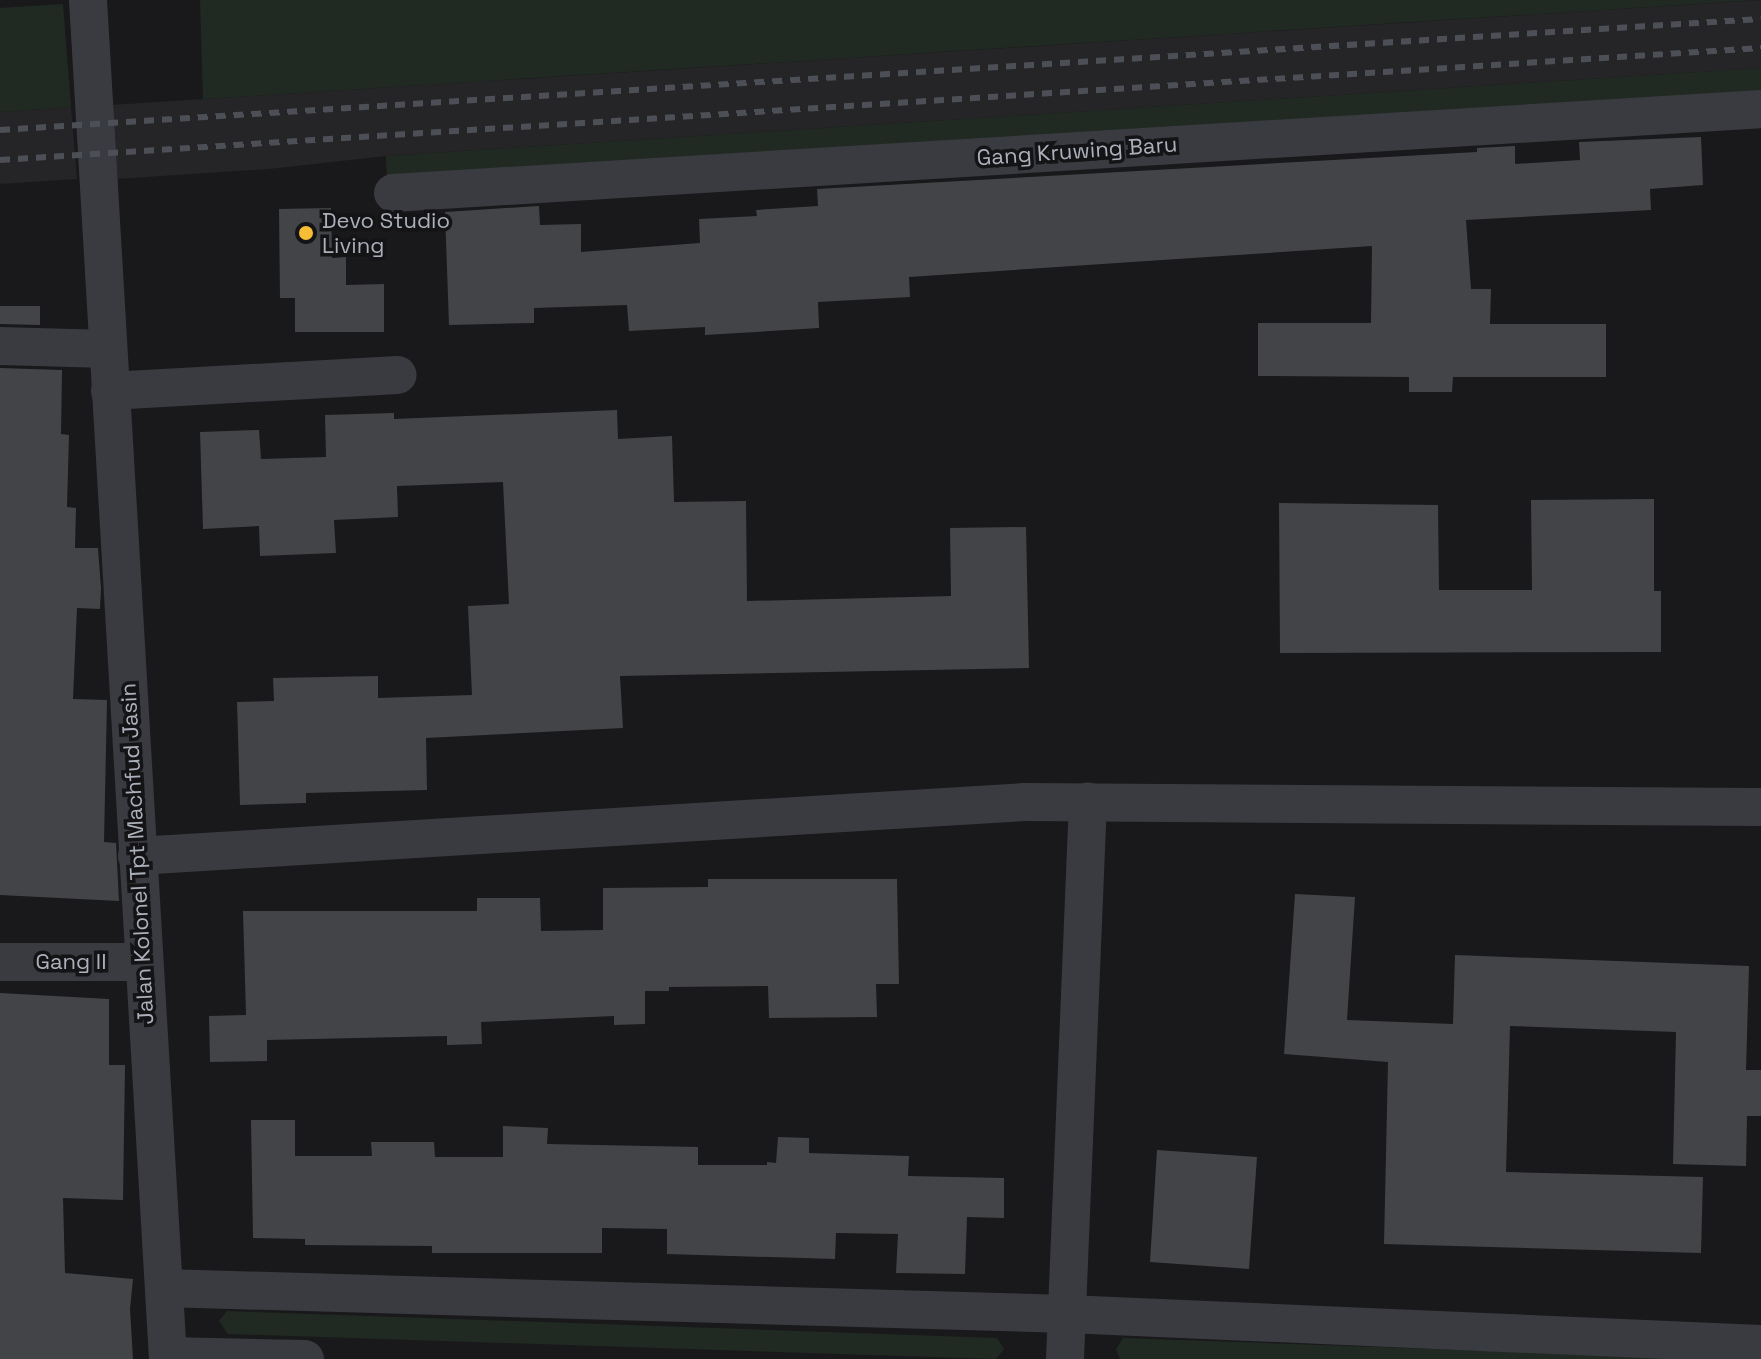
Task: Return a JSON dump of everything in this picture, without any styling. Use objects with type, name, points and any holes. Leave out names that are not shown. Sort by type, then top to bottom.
[{"type":"street","name":"Jalan Kolonel Tpt Machfud Jasin","points":[[88,0],[168,1357]]},
{"type":"street","name":"Gang Kruwing Baru","points":[[393,193],[1761,109]]},
{"type":"street","points":[[0,346],[108,349]]},
{"type":"street","points":[[110,391],[398,375]]},
{"type":"street","points":[[1065,1359],[1088,801]]},
{"type":"street","points":[[137,856],[664,821],[1088,801],[1761,807]]},
{"type":"street","name":"Gang II","points":[[0,962],[143,962]]},
{"type":"street","points":[[164,1288],[1067,1314],[1761,1344]]},
{"type":"street","points":[[168,1357],[305,1359]]},
{"type":"shaded area","points":[[200,0],[1758,0],[203,99]]},
{"type":"shaded area","points":[[1761,0],[1761,68],[386,156],[269,169],[116,179],[110,105]]},
{"type":"shaded area","points":[[63,4],[71,107],[0,112],[0,8]]},
{"type":"shaded area","points":[[1761,68],[1761,97],[387,181],[386,156]]},
{"type":"shaded area","points":[[71,107],[77,179],[0,184],[0,112]]},
{"type":"shaded area","points":[[227,1311],[997,1338],[1004,1349],[996,1359],[228,1334],[219,1321]]},
{"type":"shaded area","points":[[1123,1338],[1720,1359],[1120,1359],[1116,1349]]},
{"type":"building","points":[[1701,137],[1703,185],[1650,189],[1651,210],[1466,220],[1471,289],[1491,289],[1490,324],[1606,324],[1606,377],[1453,377],[1452,392],[1409,392],[1409,377],[1258,376],[1258,323],[1371,323],[1372,246],[909,277],[910,297],[818,302],[819,328],[705,335],[705,327],[629,331],[627,305],[534,308],[534,323],[449,325],[445,212],[539,206],[540,225],[581,224],[581,252],[700,243],[699,219],[757,216],[756,210],[818,206],[817,189],[1477,152],[1477,148],[1515,146],[1515,164],[1580,160],[1579,142]]},
{"type":"building","name":"Devo Studio Living","points":[[331,208],[332,258],[346,257],[346,285],[384,284],[384,332],[295,332],[295,298],[280,298],[279,209]]},
{"type":"building","points":[[0,306],[40,306],[40,325],[0,324]]},
{"type":"building","points":[[0,368],[62,370],[61,434],[69,435],[67,507],[76,508],[75,548],[98,548],[101,588],[100,609],[77,608],[73,699],[107,700],[104,842],[116,843],[119,901],[0,895]]},
{"type":"building","points":[[617,410],[618,439],[672,436],[674,502],[746,501],[747,601],[951,596],[950,528],[1026,527],[1029,668],[620,676],[623,728],[426,738],[427,790],[306,793],[306,803],[240,805],[237,702],[274,701],[273,678],[378,676],[378,698],[472,695],[468,606],[509,604],[503,482],[397,486],[398,517],[334,520],[336,553],[260,556],[259,526],[203,529],[200,432],[259,430],[261,459],[326,457],[325,415],[394,413],[394,419]]},
{"type":"building","points":[[1654,499],[1654,591],[1661,591],[1661,652],[1280,653],[1279,503],[1438,505],[1439,590],[1532,590],[1531,500]]},
{"type":"building","points":[[708,879],[897,879],[899,984],[876,984],[877,1017],[769,1018],[768,986],[669,987],[669,991],[645,991],[645,1024],[614,1025],[614,1016],[481,1022],[482,1044],[447,1045],[447,1036],[267,1040],[267,1061],[210,1062],[209,1016],[246,1015],[243,911],[477,911],[477,898],[540,898],[541,931],[603,930],[603,888],[708,887]]},
{"type":"building","points":[[1295,894],[1355,897],[1347,1020],[1453,1024],[1455,955],[1749,966],[1746,1070],[1761,1070],[1761,1116],[1747,1116],[1746,1166],[1673,1164],[1676,1032],[1510,1026],[1506,1172],[1703,1177],[1701,1253],[1384,1244],[1388,1062],[1284,1054]]},
{"type":"building","points":[[0,993],[109,999],[109,1065],[125,1065],[123,1200],[63,1198],[65,1273],[133,1279],[130,1309],[133,1359],[0,1359]]},
{"type":"building","points":[[251,1120],[295,1120],[295,1156],[372,1156],[371,1142],[434,1142],[435,1157],[503,1157],[503,1126],[548,1128],[547,1144],[698,1147],[698,1165],[767,1165],[767,1162],[776,1163],[778,1137],[809,1138],[809,1153],[909,1156],[908,1176],[1004,1178],[1004,1218],[967,1217],[965,1274],[896,1273],[898,1234],[836,1233],[835,1259],[667,1254],[667,1229],[602,1228],[602,1253],[432,1253],[432,1246],[305,1245],[305,1239],[253,1238]]},
{"type":"building","points":[[1157,1150],[1257,1157],[1249,1269],[1150,1262]]},
{"type":"railway","points":[[0,130],[1761,19]]},
{"type":"railway","points":[[0,160],[1761,48]]},
{"type":"place","name":"Devo Studio Living","points":[[306,233]]}]
